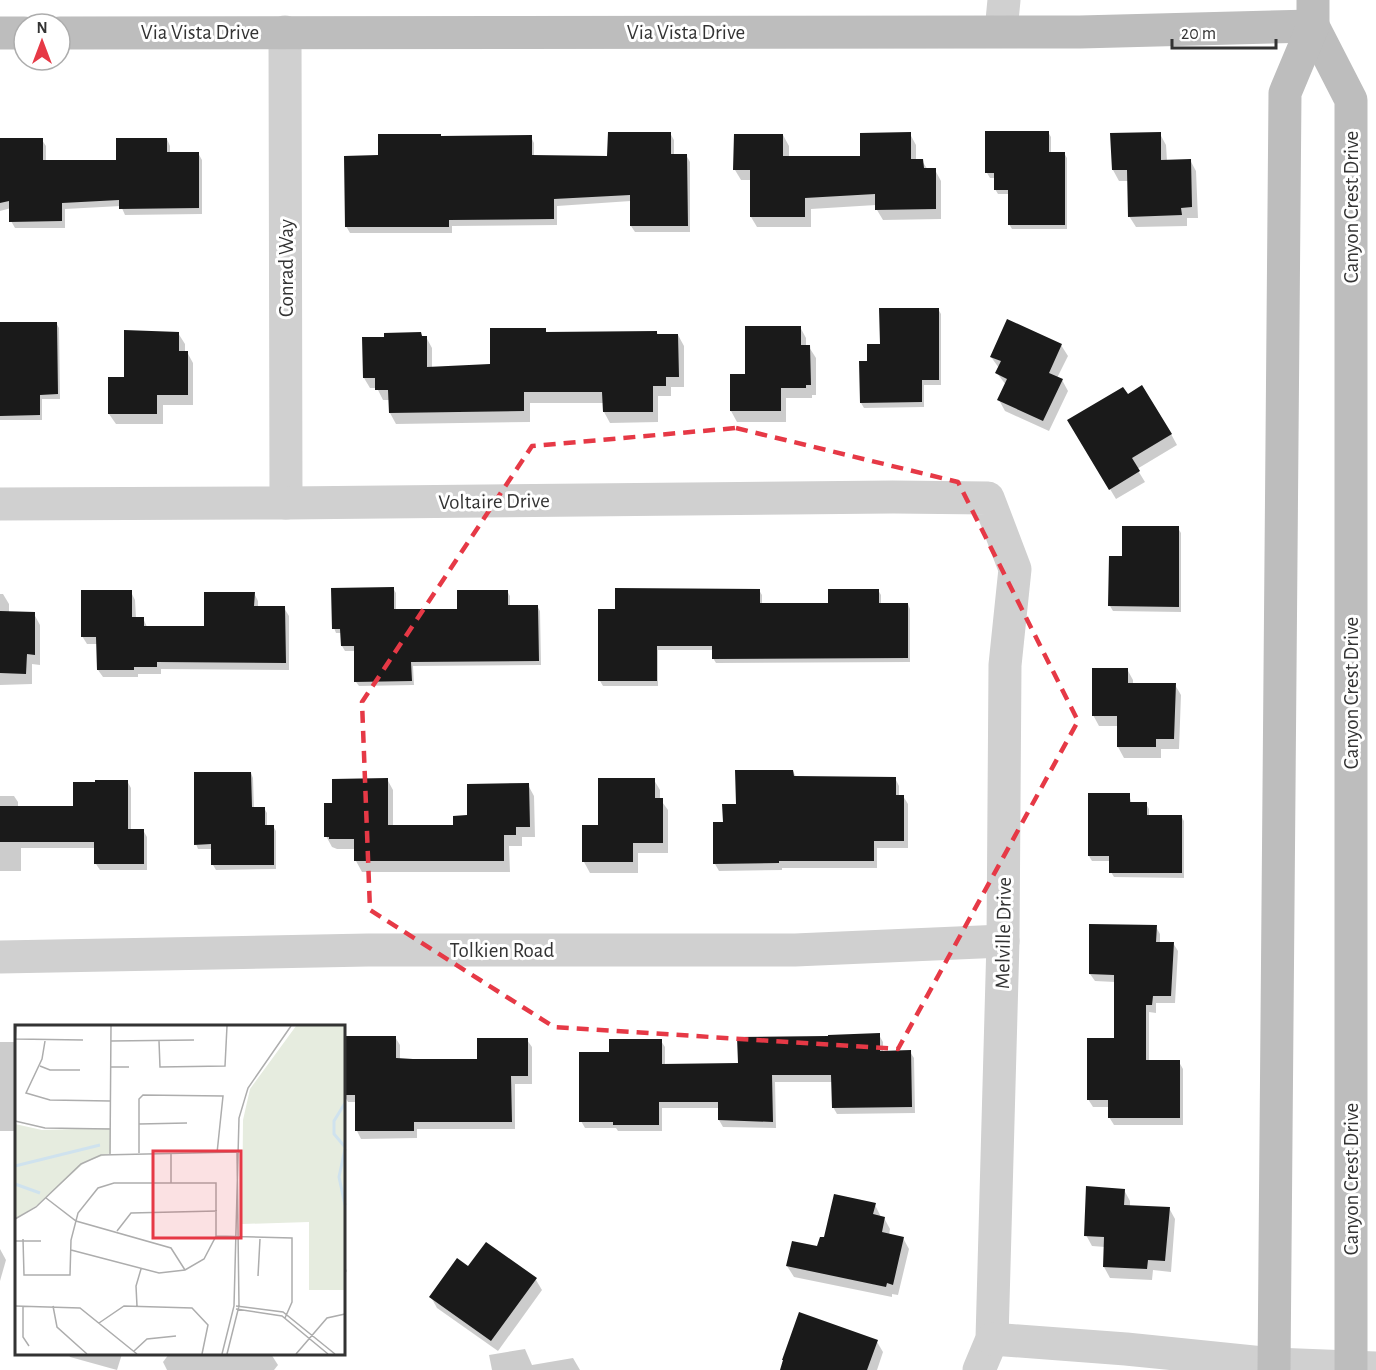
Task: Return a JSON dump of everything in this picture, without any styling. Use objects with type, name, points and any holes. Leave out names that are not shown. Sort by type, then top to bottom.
[{"type":"main road","name":"Via Vista Drive","points":[[72,33],[285,32],[1002,16],[1080,32],[1313,13]]},
{"type":"main road","points":[[1274,1367],[1286,93],[1313,13]]},
{"type":"main road","name":"Canyon Crest Drive","points":[[1313,13],[1351,100],[1359,1368]]},
{"type":"street","name":"Conrad Way","points":[[285,32],[286,503]]},
{"type":"street","name":"Voltaire Drive","points":[[0,504],[988,498]]},
{"type":"street","name":"Melville Drive","points":[[979,1370],[992,1339],[1003,941],[1005,665],[1015,569],[988,498]]},
{"type":"street","name":"Tolkien Road","points":[[0,957],[368,950],[795,950],[1003,941]]},
{"type":"street","points":[[992,1339],[1126,1349],[1274,1367],[1359,1368]]},
{"type":"highlighted area","points":[[736,428],[958,482],[1078,721],[898,1049],[554,1027],[370,910],[362,702],[532,446]]},
{"type":"building","points":[[985,131],[1049,131],[1049,152],[1065,152],[1065,225],[1008,225],[1008,190],[994,190],[994,173],[985,173]]},
{"type":"building","points":[[608,132],[671,132],[671,154],[687,154],[688,226],[630,226],[630,195],[554,199],[554,219],[449,220],[449,227],[345,227],[344,156],[378,155],[378,134],[532,135],[532,155],[607,156]]},
{"type":"building","points":[[911,132],[911,159],[923,159],[924,168],[936,168],[936,209],[875,210],[875,194],[805,198],[805,217],[750,217],[750,170],[733,170],[734,134],[783,134],[783,156],[860,156],[860,133]]},
{"type":"building","points":[[1161,132],[1161,160],[1191,159],[1192,207],[1181,208],[1182,215],[1128,217],[1127,170],[1112,170],[1110,133]]},
{"type":"building","points":[[0,138],[43,138],[43,160],[116,160],[116,138],[167,138],[167,152],[199,152],[199,208],[119,209],[119,200],[62,203],[62,221],[9,222],[9,201],[0,203]]},
{"type":"building","points":[[879,308],[939,308],[939,380],[922,380],[922,402],[860,403],[859,361],[867,361],[867,344],[880,344]]},
{"type":"building","points":[[1007,319],[1062,344],[1049,373],[1063,379],[1043,421],[997,400],[1007,379],[995,373],[1001,361],[990,357]]},
{"type":"building","points":[[0,322],[57,322],[58,394],[40,395],[40,415],[0,416]]},
{"type":"building","points":[[745,326],[801,326],[801,345],[810,345],[811,385],[806,385],[806,388],[781,388],[781,411],[730,411],[730,374],[745,374]]},
{"type":"building","points":[[490,328],[546,328],[546,332],[657,331],[657,334],[678,334],[679,377],[666,377],[666,386],[653,386],[653,412],[603,412],[602,392],[524,392],[524,411],[389,413],[388,390],[375,390],[375,378],[363,378],[362,337],[384,337],[384,333],[421,332],[422,336],[427,336],[427,367],[490,364]]},
{"type":"building","points":[[124,330],[179,332],[179,351],[188,351],[188,395],[157,395],[157,414],[108,414],[108,377],[124,377]]},
{"type":"building","points":[[1142,385],[1172,434],[1132,458],[1140,471],[1109,490],[1067,420],[1123,387],[1128,394]]},
{"type":"building","points":[[1122,526],[1179,526],[1179,607],[1108,606],[1109,556],[1122,556]]},
{"type":"building","points":[[394,587],[394,609],[457,609],[457,590],[508,590],[508,605],[538,605],[539,661],[411,662],[412,681],[354,682],[354,646],[341,646],[340,629],[332,629],[331,588]]},
{"type":"building","points":[[615,588],[760,589],[760,603],[828,603],[828,589],[879,589],[879,603],[908,603],[908,658],[712,659],[712,646],[657,646],[657,681],[598,681],[598,609],[615,609]]},
{"type":"building","points":[[81,590],[132,590],[132,617],[144,617],[144,626],[204,626],[204,592],[255,592],[254,606],[285,606],[286,663],[157,662],[157,667],[134,667],[134,670],[97,670],[96,637],[81,637]]},
{"type":"building","points":[[0,611],[35,612],[35,655],[27,654],[26,674],[0,673]]},
{"type":"building","points":[[1092,668],[1128,668],[1128,683],[1176,683],[1174,739],[1156,739],[1156,747],[1117,747],[1117,716],[1092,716]]},
{"type":"building","points":[[735,770],[793,770],[794,776],[896,777],[896,795],[904,795],[904,841],[874,841],[874,861],[713,864],[713,822],[723,822],[722,804],[736,804]]},
{"type":"building","points":[[194,772],[251,772],[252,807],[265,807],[265,825],[274,825],[274,865],[211,865],[211,844],[194,845]]},
{"type":"building","points":[[388,778],[388,825],[453,825],[453,816],[467,815],[467,784],[529,783],[530,827],[516,827],[516,835],[504,835],[504,861],[354,861],[354,839],[324,837],[324,803],[332,803],[332,779]]},
{"type":"building","points":[[598,778],[655,778],[655,798],[663,798],[663,843],[633,843],[633,862],[582,862],[582,825],[598,825]]},
{"type":"building","points":[[95,780],[128,780],[128,829],[144,829],[144,864],[94,864],[94,842],[0,842],[0,806],[73,806],[73,782],[95,782]]},
{"type":"building","points":[[1088,793],[1130,793],[1130,802],[1147,802],[1147,815],[1182,815],[1182,873],[1109,873],[1109,856],[1088,856]]},
{"type":"building","points":[[1089,924],[1157,925],[1156,942],[1174,942],[1171,996],[1153,996],[1152,1005],[1146,1005],[1146,1060],[1180,1060],[1180,1118],[1108,1118],[1108,1100],[1087,1100],[1087,1038],[1114,1038],[1114,975],[1089,974]]},
{"type":"building","points":[[880,1033],[880,1051],[911,1050],[912,1107],[832,1108],[831,1075],[772,1075],[773,1122],[718,1120],[718,1102],[659,1102],[659,1125],[579,1122],[579,1052],[609,1052],[609,1039],[662,1039],[662,1064],[738,1063],[737,1037]]},
{"type":"building","points":[[345,1036],[396,1036],[396,1058],[413,1059],[477,1059],[477,1038],[528,1038],[528,1076],[511,1076],[512,1122],[414,1122],[414,1131],[355,1131],[355,1095],[345,1095]]},
{"type":"building","points":[[1086,1186],[1125,1189],[1124,1205],[1170,1207],[1165,1261],[1148,1260],[1147,1269],[1103,1267],[1104,1237],[1084,1236]]},
{"type":"building","points":[[834,1194],[876,1203],[873,1214],[885,1217],[882,1232],[904,1237],[893,1285],[887,1283],[886,1287],[786,1266],[792,1241],[817,1246],[820,1237],[824,1237]]},
{"type":"building","points":[[486,1242],[537,1278],[491,1341],[429,1297],[457,1258],[468,1266]]},
{"type":"building","points":[[799,1312],[878,1340],[867,1370],[780,1370]]}]
